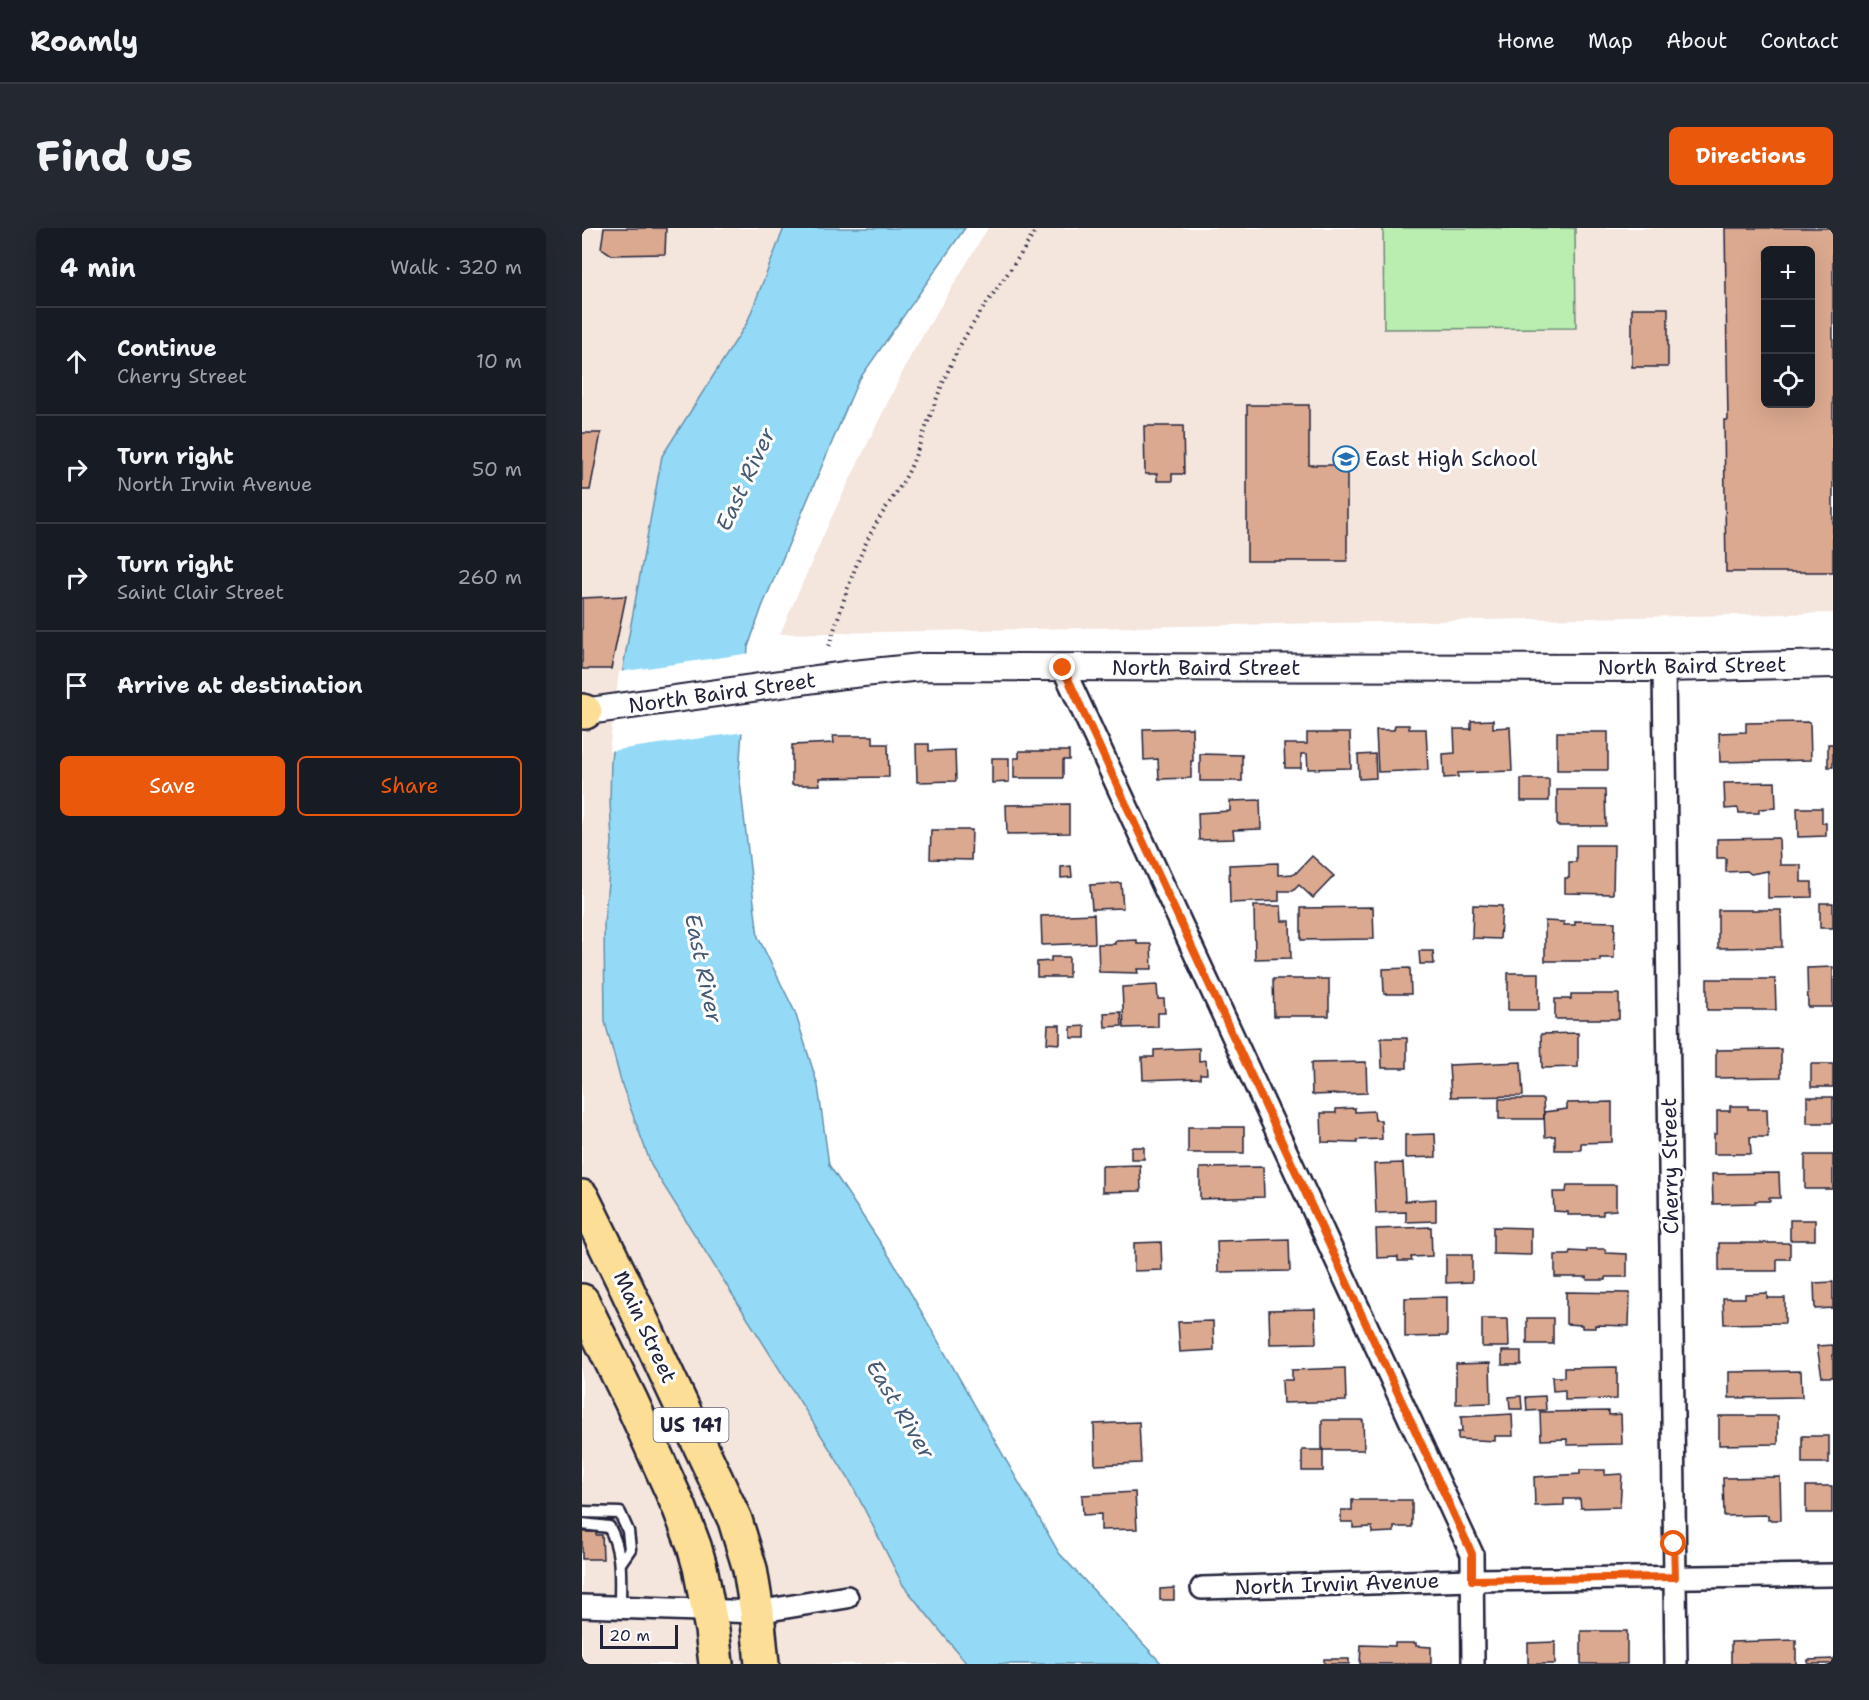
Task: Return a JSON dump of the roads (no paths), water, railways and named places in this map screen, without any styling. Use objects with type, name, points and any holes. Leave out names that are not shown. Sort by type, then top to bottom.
[{"type":"main road","name":"Main Street","points":[[582,1197],[627,1287],[735,1520],[750,1569],[762,1664]]},
{"type":"main road","name":"US 141","points":[[582,1301],[680,1509],[700,1567],[716,1664]]},
{"type":"street","name":"North Baird Street","points":[[590,711],[844,675],[921,667],[1664,668],[1833,664]]},
{"type":"street","points":[[1063,668],[1472,1554],[1473,1664]]},
{"type":"street","name":"Cherry Street","points":[[1664,668],[1676,1664]]},
{"type":"street","name":"North Irwin Avenue","points":[[1202,1588],[1472,1580],[1833,1575]]},
{"type":"street","points":[[582,1606],[757,1612],[847,1597]]},
{"type":"lane","points":[[582,1512],[620,1513],[628,1531],[630,1549],[621,1562]]},
{"type":"lane","points":[[582,1524],[609,1527],[616,1540],[621,1562],[620,1606]]},
{"type":"water","name":"East River","points":[[784,228],[965,228],[858,381],[762,607],[748,647],[739,773],[758,937],[795,1012],[818,1086],[829,1165],[893,1262],[1059,1553],[1162,1664],[967,1664],[903,1585],[850,1481],[652,1167],[622,1085],[605,1022],[604,923],[612,842],[611,760],[624,662],[662,456],[747,323]]},
{"type":"place","name":"East High School","points":[[1346,459]]}]
